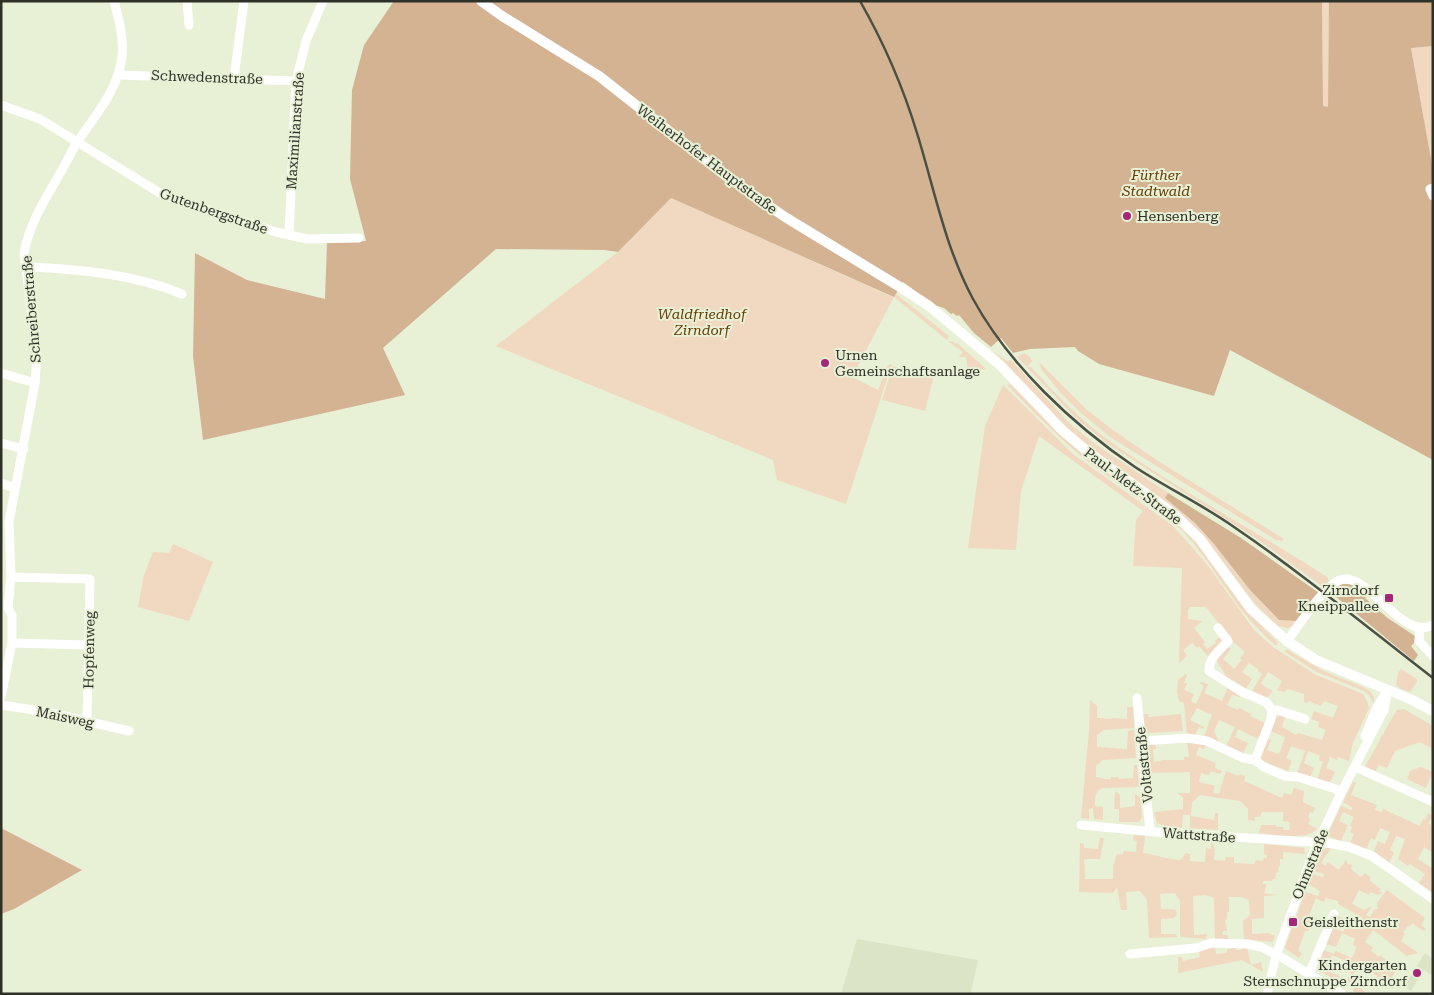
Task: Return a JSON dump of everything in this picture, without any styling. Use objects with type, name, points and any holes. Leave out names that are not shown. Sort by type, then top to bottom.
[{"type":"street","name":"Schreiberstraße","points":[[1,697],[11,647],[12,615],[5,608],[11,577],[6,546],[35,384],[37,354],[24,253],[29,231],[78,142],[104,105],[118,75],[122,59],[122,42],[120,23],[114,1]]},
{"type":"street","points":[[187,1],[189,25]]},
{"type":"street","points":[[234,78],[244,1]]},
{"type":"street","name":"Maximilianstraße","points":[[289,235],[296,81],[306,41],[323,1]]},
{"type":"street","name":"Weiherhofer Hauptstraße","points":[[480,1],[599,76],[726,176],[785,217],[929,306],[983,351]]},
{"type":"street","name":"Schwedenstraße","points":[[118,75],[296,81]]},
{"type":"street","name":"Gutenbergstraße","points":[[1,105],[40,119],[156,192],[289,235],[307,239],[359,238]]},
{"type":"street","points":[[1433,188],[1430,189],[1433,196]]},
{"type":"street","points":[[26,267],[58,268],[106,275],[161,286],[182,294]]},
{"type":"street","name":"Paul-Metz-Straße","points":[[983,351],[1000,365],[1062,430],[1088,452],[1174,514],[1200,539],[1251,609],[1287,641],[1316,660],[1426,706],[1433,711]]},
{"type":"street","points":[[1,373],[35,384]]},
{"type":"street","points":[[1,443],[24,449]]},
{"type":"street","points":[[1,483],[15,488]]},
{"type":"street","name":"Hopfenweg","points":[[11,577],[90,580],[87,721]]},
{"type":"street","points":[[1287,641],[1324,592],[1337,581],[1344,579],[1354,581],[1365,587],[1410,625],[1420,629],[1426,629],[1433,625]]},
{"type":"street","points":[[1218,628],[1228,641],[1213,656],[1209,664],[1209,670],[1242,692],[1266,702],[1272,710],[1271,719],[1255,760]]},
{"type":"street","points":[[1420,629],[1419,641],[1433,656]]},
{"type":"street","points":[[1,650],[11,647],[89,645]]},
{"type":"street","name":"Ohmstraße","points":[[1266,994],[1276,955],[1317,843],[1384,710],[1388,690]]},
{"type":"street","name":"Voltastraße","points":[[1137,698],[1150,831]]},
{"type":"street","name":"Maisweg","points":[[1,705],[129,731]]},
{"type":"street","points":[[1272,710],[1305,719]]},
{"type":"street","points":[[1142,741],[1187,738],[1207,742],[1243,758],[1255,760],[1264,767],[1285,776],[1298,777],[1336,789],[1342,793]]},
{"type":"street","points":[[1354,767],[1433,802]]},
{"type":"street","name":"Wattstraße","points":[[1081,825],[1328,843],[1349,847],[1372,856],[1433,899]]},
{"type":"street","points":[[1309,974],[1334,914]]},
{"type":"street","points":[[1130,954],[1196,948],[1212,943],[1247,944],[1260,947],[1276,955],[1342,994]]},
{"type":"shaded area","points":[[857,939],[978,960],[971,992],[973,994],[841,994]]},
{"type":"shaded area","name":"Kindergarten Sternschnuppe Zirndorf","points":[[1425,953],[1433,959],[1433,976],[1424,970],[1411,991],[1404,987]]},
{"type":"green space","name":"Fürther Stadtwald","points":[[394,1],[1322,1],[1323,106],[1328,107],[1329,1],[1433,1],[1433,46],[1411,48],[1433,170],[1433,460],[1230,350],[1214,396],[1099,364],[1078,351],[1075,347],[1030,349],[1013,353],[1001,338],[991,347],[974,333],[959,315],[951,314],[944,308],[934,305],[903,282],[894,297],[671,198],[618,252],[604,250],[496,249],[383,348],[405,395],[203,440],[193,356],[195,253],[247,280],[325,299],[327,243],[366,241],[350,179],[352,90],[364,45]]},
{"type":"green space","points":[[1322,1],[1329,1],[1328,107],[1323,107]]},
{"type":"green space","points":[[1433,46],[1433,170],[1411,48]]},
{"type":"green space","name":"Waldfriedhof Zirndorf","points":[[671,198],[893,297],[896,294],[949,336],[947,340],[894,297],[852,377],[878,390],[888,365],[892,364],[846,504],[777,480],[773,460],[496,346],[618,252]]},
{"type":"green space","points":[[949,342],[957,343],[986,369],[968,371],[966,357],[959,357],[963,352]]},
{"type":"green space","points":[[994,352],[1007,361],[1011,360],[1069,423],[1095,444],[1168,493],[1165,498],[1195,523],[1250,590],[1279,620],[1296,621],[1292,626],[1287,628],[1278,626],[1257,606],[1199,532],[1164,500],[1092,449],[1066,427]]},
{"type":"green space","points":[[1024,353],[1032,361],[1027,367],[1031,367],[1069,407],[1100,434],[1137,460],[1327,577],[1329,581],[1323,587],[1260,541],[1108,444],[1078,420],[1017,357]]},
{"type":"green space","points":[[1039,362],[1087,410],[1113,430],[1158,461],[1284,539],[1282,541],[1276,540],[1110,437],[1081,413],[1060,392],[1042,370]]},
{"type":"green space","points":[[893,366],[934,375],[925,411],[882,400]]},
{"type":"green space","points":[[1010,384],[1064,437],[1169,515],[1194,539],[1244,608],[1278,643],[1277,645],[1247,616],[1199,550],[1176,525],[1081,456],[1007,385]]},
{"type":"green space","points":[[1003,385],[1073,454],[1173,526],[1205,562],[1254,630],[1273,647],[1316,675],[1363,694],[1369,708],[1353,743],[1349,761],[1338,757],[1337,760],[1330,757],[1326,768],[1335,772],[1329,784],[1317,780],[1323,762],[1319,760],[1320,756],[1308,751],[1304,763],[1314,768],[1310,778],[1297,774],[1305,751],[1291,746],[1286,758],[1292,761],[1288,771],[1262,761],[1260,756],[1266,739],[1271,740],[1267,750],[1279,754],[1285,737],[1270,731],[1275,718],[1284,713],[1286,714],[1282,727],[1296,735],[1298,733],[1322,740],[1326,730],[1318,727],[1319,722],[1311,719],[1314,711],[1333,718],[1338,706],[1324,701],[1321,706],[1309,701],[1307,703],[1304,702],[1304,694],[1288,689],[1284,692],[1277,690],[1282,681],[1268,672],[1261,683],[1273,691],[1267,698],[1252,691],[1262,674],[1249,663],[1242,672],[1252,679],[1246,688],[1227,677],[1215,658],[1226,646],[1231,649],[1223,659],[1234,669],[1242,660],[1240,658],[1245,652],[1232,641],[1206,607],[1190,607],[1188,619],[1202,621],[1194,628],[1205,642],[1203,644],[1207,649],[1216,643],[1215,641],[1221,636],[1224,638],[1222,643],[1208,656],[1199,646],[1197,648],[1192,643],[1183,650],[1187,656],[1179,663],[1182,568],[1133,566],[1136,520],[1143,511],[1039,436],[1021,491],[1016,550],[968,548],[985,426]]},
{"type":"green space","points":[[1168,493],[1241,538],[1319,593],[1296,621],[1279,620],[1250,590],[1195,523],[1165,498]]},
{"type":"green space","points":[[173,544],[213,562],[189,621],[138,607],[144,575],[153,552],[169,553]]},
{"type":"green space","points":[[1348,583],[1363,591],[1365,598],[1375,607],[1373,609],[1376,612],[1378,610],[1415,636],[1414,643],[1411,646],[1418,655],[1414,661],[1330,592],[1341,584]]},
{"type":"green space","points":[[1286,649],[1323,671],[1371,692],[1374,704],[1369,695],[1364,691],[1317,672],[1285,652]]},
{"type":"green space","points":[[1401,669],[1417,679],[1410,692],[1396,685],[1398,673]]},
{"type":"green space","points":[[1186,674],[1184,683],[1187,684],[1184,690],[1194,694],[1191,701],[1196,704],[1204,686],[1199,683],[1208,684],[1204,693],[1222,701],[1228,687],[1241,694],[1240,697],[1232,695],[1227,705],[1238,710],[1239,708],[1265,723],[1258,739],[1238,729],[1235,737],[1248,743],[1242,755],[1226,747],[1235,727],[1219,720],[1214,731],[1220,744],[1203,739],[1212,715],[1197,708],[1190,720],[1204,727],[1203,729],[1199,727],[1194,736],[1187,736],[1184,703],[1179,701],[1177,692],[1178,680]]},
{"type":"green space","points":[[1090,700],[1097,706],[1097,718],[1127,719],[1127,707],[1133,707],[1134,728],[1104,730],[1097,735],[1097,747],[1127,749],[1128,731],[1134,730],[1136,758],[1103,760],[1096,766],[1096,777],[1104,779],[1111,779],[1111,777],[1119,777],[1119,779],[1133,778],[1134,765],[1137,765],[1139,787],[1103,788],[1098,791],[1095,806],[1103,807],[1103,820],[1094,819],[1093,808],[1089,809],[1089,819],[1081,818]]},
{"type":"green space","points":[[1404,709],[1433,726],[1433,749],[1420,742],[1395,751],[1387,768],[1379,765],[1375,772],[1365,767],[1397,710]]},
{"type":"green space","points":[[1143,714],[1148,714],[1149,717],[1181,714],[1183,731],[1146,733]]},
{"type":"green space","points":[[1187,740],[1206,743],[1204,749],[1199,747],[1196,755],[1216,763],[1215,768],[1222,771],[1220,774],[1211,771],[1209,775],[1201,773],[1199,782],[1215,786],[1213,793],[1219,794],[1226,771],[1239,776],[1240,774],[1245,776],[1244,781],[1282,798],[1284,793],[1291,795],[1294,788],[1304,791],[1303,802],[1315,808],[1313,813],[1310,812],[1308,824],[1317,829],[1312,833],[1298,836],[1259,833],[1261,825],[1276,825],[1276,827],[1283,827],[1283,830],[1289,830],[1290,822],[1283,821],[1283,812],[1262,812],[1260,817],[1255,817],[1255,821],[1248,820],[1248,809],[1240,801],[1200,795],[1192,803],[1191,816],[1214,820],[1215,813],[1218,813],[1218,830],[1190,828],[1190,815],[1183,815],[1182,828],[1167,827],[1157,823],[1154,812],[1183,809],[1183,797],[1177,793],[1190,793],[1190,772],[1150,773],[1148,744],[1155,743],[1156,749],[1153,749],[1154,762],[1161,760],[1184,760],[1184,757],[1189,757]]},
{"type":"green space","points":[[1421,767],[1433,772],[1426,788],[1407,779],[1410,771]]},
{"type":"green space","points":[[1353,782],[1356,783],[1351,795],[1377,805],[1375,810],[1382,812],[1383,809],[1420,826],[1428,813],[1433,816],[1428,823],[1433,826],[1433,853],[1424,847],[1418,859],[1433,869],[1433,893],[1419,883],[1425,874],[1398,859],[1405,839],[1396,836],[1390,850],[1394,853],[1389,862],[1374,852],[1378,841],[1385,844],[1390,832],[1380,828],[1375,840],[1371,838],[1366,850],[1350,843],[1354,834],[1350,832],[1352,827],[1350,826],[1354,817],[1343,812],[1339,821],[1348,825],[1341,841],[1330,837],[1328,833],[1341,806],[1351,810],[1353,808],[1343,802]]},
{"type":"green space","points":[[1115,791],[1120,795],[1120,808],[1135,806],[1135,794],[1140,797],[1142,816],[1140,821],[1119,822],[1119,809],[1114,809]]},
{"type":"green space","points":[[1,828],[82,870],[14,909],[1,914]]},
{"type":"green space","points":[[1134,835],[1145,836],[1143,853],[1180,860],[1186,853],[1190,854],[1190,861],[1205,862],[1206,848],[1211,849],[1211,841],[1215,849],[1214,860],[1225,861],[1226,857],[1234,857],[1234,863],[1254,864],[1256,860],[1263,861],[1264,858],[1267,858],[1267,855],[1264,854],[1264,844],[1304,848],[1305,854],[1283,852],[1283,859],[1280,859],[1280,866],[1275,879],[1263,881],[1263,884],[1266,884],[1265,892],[1263,893],[1279,895],[1264,896],[1264,918],[1252,919],[1252,934],[1268,933],[1275,936],[1272,942],[1244,939],[1243,921],[1250,915],[1249,900],[1241,897],[1229,897],[1229,912],[1227,912],[1227,919],[1225,920],[1227,931],[1223,931],[1223,935],[1228,935],[1228,939],[1215,939],[1214,898],[1206,895],[1193,896],[1194,935],[1207,934],[1206,939],[1181,937],[1180,901],[1175,893],[1160,894],[1161,909],[1175,909],[1177,914],[1174,918],[1161,919],[1161,934],[1175,934],[1178,937],[1149,938],[1147,900],[1140,891],[1126,892],[1127,910],[1121,910],[1117,887],[1113,893],[1079,892],[1080,843],[1084,844],[1084,848],[1098,849],[1100,838],[1104,838],[1100,859],[1084,859],[1085,879],[1113,879],[1113,866],[1117,854],[1123,855],[1124,851],[1136,852],[1137,841],[1133,840]]},
{"type":"green space","points":[[1326,848],[1331,848],[1321,863],[1325,866],[1328,862],[1339,870],[1346,860],[1348,864],[1352,865],[1351,869],[1361,877],[1365,873],[1370,877],[1370,881],[1381,889],[1379,891],[1382,893],[1378,895],[1370,892],[1369,895],[1359,890],[1352,904],[1364,910],[1372,906],[1366,915],[1370,917],[1375,909],[1378,909],[1377,903],[1387,890],[1425,918],[1421,925],[1426,929],[1424,931],[1412,923],[1403,932],[1405,934],[1401,941],[1418,953],[1407,956],[1373,930],[1365,942],[1373,948],[1371,951],[1379,957],[1380,955],[1396,971],[1387,984],[1361,964],[1351,977],[1361,984],[1359,987],[1367,994],[1357,994],[1353,991],[1355,986],[1347,980],[1351,973],[1343,968],[1346,961],[1332,955],[1326,970],[1340,976],[1338,982],[1316,968],[1323,950],[1334,954],[1336,951],[1352,958],[1357,947],[1353,945],[1355,939],[1342,933],[1336,947],[1326,944],[1332,928],[1344,932],[1344,929],[1333,924],[1337,916],[1343,918],[1341,924],[1350,928],[1351,926],[1359,928],[1363,918],[1338,904],[1338,901],[1326,898],[1324,902],[1316,898],[1309,915],[1327,922],[1323,932],[1321,931],[1324,924],[1313,920],[1308,931],[1305,931],[1298,951],[1302,953],[1299,958],[1285,947],[1305,892],[1318,896],[1320,891],[1308,884],[1312,874],[1323,877],[1324,874],[1313,871],[1320,852]]},
{"type":"green space","points":[[1215,946],[1216,954],[1227,953],[1227,949],[1236,948],[1236,950],[1241,950],[1242,947],[1247,947],[1251,965],[1261,962],[1263,972],[1242,960],[1178,973],[1178,957],[1182,957],[1183,961],[1200,957],[1199,951]]},
{"type":"railway","points":[[860,1],[885,49],[906,99],[947,238],[963,279],[988,323],[1024,370],[1066,413],[1112,450],[1147,475],[1222,519],[1260,545],[1433,678]]},
{"type":"place","name":"Hensenberg","points":[[1127,216]]},
{"type":"place","name":"Urnen Gemeinschaftsanlage","points":[[825,363]]},
{"type":"place","name":"Zirndorf Kneippallee","points":[[1389,598]]},
{"type":"place","name":"Geisleithenstr","points":[[1293,922]]},
{"type":"place","name":"Kindergarten Sternschnuppe Zirndorf","points":[[1417,973]]}]
